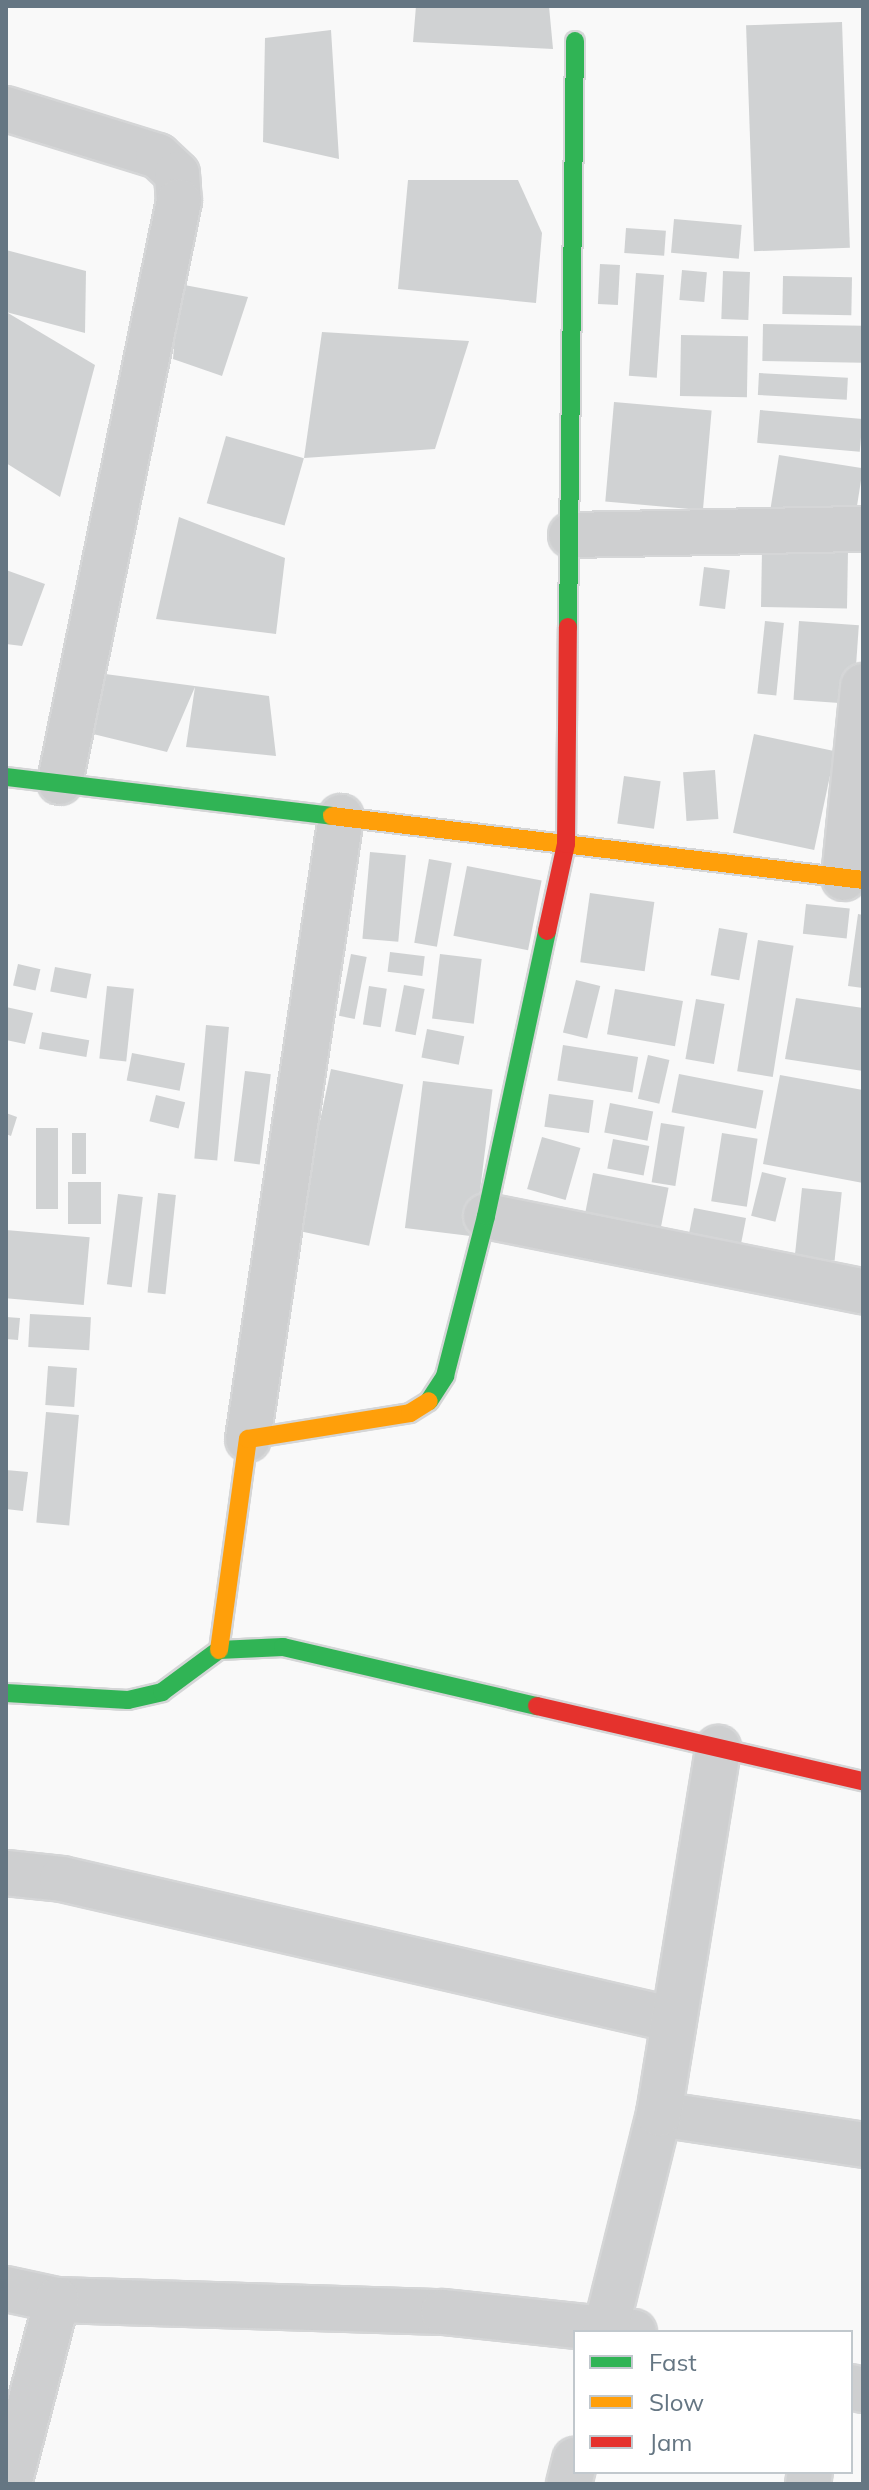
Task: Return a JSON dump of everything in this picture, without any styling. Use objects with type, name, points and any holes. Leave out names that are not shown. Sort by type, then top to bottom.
[{"type":"street","points":[[248,1439],[410,1413],[430,1400],[445,1376],[486,1216],[566,844],[575,41]]},
{"type":"street","points":[[6,109],[158,156],[177,174],[179,201],[60,782]]},
{"type":"street","points":[[571,535],[863,529]]},
{"type":"street","points":[[6,777],[854,879],[863,686]]},
{"type":"street","points":[[219,1650],[341,817]]},
{"type":"street","points":[[486,1216],[863,1291]]},
{"type":"street","points":[[6,1693],[128,1700],[162,1692],[219,1650],[283,1647],[863,1781]]},
{"type":"street","points":[[6,2289],[57,2300],[615,2330],[659,2114],[718,1748]]},
{"type":"street","points":[[6,1873],[62,1879],[674,2020]]},
{"type":"street","points":[[659,2114],[863,2145]]},
{"type":"street","points":[[9,2484],[57,2300]]},
{"type":"building","points":[[416,6],[549,6],[553,49],[413,42]]},
{"type":"building","points":[[842,22],[850,248],[754,251],[746,25]]},
{"type":"building","points":[[331,30],[339,159],[263,142],[265,38]]},
{"type":"building","points":[[408,180],[518,180],[542,233],[536,303],[398,289]]},
{"type":"building","points":[[674,219],[742,225],[739,259],[671,253]]},
{"type":"building","points":[[626,228],[666,231],[664,256],[624,253]]},
{"type":"building","points":[[6,250],[86,271],[85,333],[6,312]]},
{"type":"building","points":[[600,264],[620,265],[618,305],[598,304]]},
{"type":"building","points":[[682,270],[707,272],[704,302],[679,300]]},
{"type":"building","points":[[723,271],[750,272],[748,320],[721,319]]},
{"type":"building","points":[[636,273],[664,275],[657,378],[629,376]]},
{"type":"building","points":[[783,276],[852,277],[851,315],[782,314]]},
{"type":"building","points":[[179,284],[248,297],[222,376],[173,359]]},
{"type":"building","points":[[8,313],[95,365],[60,497],[6,463]]},
{"type":"building","points":[[763,324],[863,326],[862,363],[762,361]]},
{"type":"building","points":[[322,332],[469,341],[435,449],[304,458]]},
{"type":"building","points":[[681,335],[748,336],[747,397],[680,396]]},
{"type":"building","points":[[759,373],[848,378],[847,400],[758,395]]},
{"type":"building","points":[[614,402],[712,411],[703,510],[605,502]]},
{"type":"building","points":[[760,410],[863,419],[860,452],[757,443]]},
{"type":"building","points":[[226,436],[304,458],[285,526],[207,503]]},
{"type":"building","points":[[779,455],[863,468],[854,527],[770,513]]},
{"type":"building","points":[[179,517],[285,558],[276,634],[156,619]]},
{"type":"building","points":[[762,550],[848,552],[847,608],[761,607]]},
{"type":"building","points":[[704,567],[730,570],[725,609],[699,606]]},
{"type":"building","points":[[6,570],[45,584],[22,646],[6,644]]},
{"type":"building","points":[[765,621],[784,623],[776,696],[757,694]]},
{"type":"building","points":[[799,621],[859,625],[853,704],[793,700]]},
{"type":"building","points":[[83,671],[269,696],[276,756],[186,747],[195,687],[167,752],[93,734]]},
{"type":"building","points":[[754,734],[835,751],[814,850],[733,833]]},
{"type":"building","points":[[715,770],[718,819],[686,821],[683,772]]},
{"type":"building","points":[[624,776],[661,781],[654,829],[617,824]]},
{"type":"building","points":[[370,852],[406,855],[398,942],[362,939]]},
{"type":"building","points":[[429,859],[452,863],[437,947],[414,943]]},
{"type":"building","points":[[467,866],[542,881],[528,950],[453,936]]},
{"type":"building","points":[[590,893],[654,902],[645,971],[580,962]]},
{"type":"building","points":[[806,904],[850,909],[847,938],[803,934]]},
{"type":"building","points":[[858,914],[863,915],[863,988],[848,986]]},
{"type":"building","points":[[719,928],[748,933],[739,980],[711,975]]},
{"type":"building","points":[[758,940],[794,946],[773,1077],[737,1071]]},
{"type":"building","points":[[390,952],[425,956],[422,976],[388,972]]},
{"type":"building","points":[[351,954],[367,957],[355,1019],[339,1016]]},
{"type":"building","points":[[440,954],[482,959],[474,1024],[432,1019]]},
{"type":"building","points":[[18,964],[40,969],[35,991],[13,985]]},
{"type":"building","points":[[55,967],[91,974],[87,999],[50,992]]},
{"type":"building","points":[[576,980],[600,986],[587,1038],[563,1032]]},
{"type":"building","points":[[404,985],[425,989],[416,1035],[395,1031]]},
{"type":"building","points":[[107,986],[134,989],[126,1061],[99,1059]]},
{"type":"building","points":[[369,986],[387,989],[381,1027],[363,1025]]},
{"type":"building","points":[[615,989],[683,1001],[675,1046],[607,1034]]},
{"type":"building","points":[[796,998],[863,1008],[863,1071],[785,1059]]},
{"type":"building","points":[[696,999],[725,1004],[714,1064],[685,1059]]},
{"type":"building","points":[[6,1007],[33,1013],[25,1044],[6,1040]]},
{"type":"building","points":[[206,1025],[229,1027],[217,1160],[194,1158]]},
{"type":"building","points":[[427,1029],[464,1036],[459,1065],[421,1057]]},
{"type":"building","points":[[42,1032],[89,1040],[86,1057],[39,1049]]},
{"type":"building","points":[[563,1045],[638,1057],[632,1092],[557,1081]]},
{"type":"building","points":[[132,1053],[185,1063],[180,1091],[127,1080]]},
{"type":"building","points":[[648,1055],[669,1060],[659,1104],[638,1099]]},
{"type":"building","points":[[331,1069],[403,1084],[369,1246],[297,1230]]},
{"type":"building","points":[[245,1071],[271,1074],[260,1164],[234,1161]]},
{"type":"building","points":[[679,1074],[763,1090],[756,1129],[672,1112]]},
{"type":"building","points":[[780,1075],[863,1090],[863,1183],[763,1164]]},
{"type":"building","points":[[423,1081],[492,1090],[474,1236],[405,1228]]},
{"type":"building","points":[[549,1094],[594,1100],[589,1133],[544,1127]]},
{"type":"building","points":[[156,1095],[185,1102],[179,1128],[149,1121]]},
{"type":"building","points":[[610,1103],[653,1111],[647,1141],[604,1132]]},
{"type":"building","points":[[6,1113],[17,1117],[11,1136],[6,1134]]},
{"type":"building","points":[[661,1123],[685,1127],[675,1186],[652,1182]]},
{"type":"building","points":[[36,1128],[58,1128],[58,1209],[36,1209]]},
{"type":"building","points":[[72,1133],[86,1133],[86,1174],[72,1174]]},
{"type":"building","points":[[722,1133],[758,1139],[747,1207],[711,1201]]},
{"type":"building","points":[[542,1137],[580,1148],[566,1200],[527,1189]]},
{"type":"building","points":[[613,1139],[649,1146],[644,1176],[607,1168]]},
{"type":"building","points":[[762,1172],[786,1178],[775,1222],[751,1216]]},
{"type":"building","points":[[593,1173],[669,1188],[660,1231],[585,1216]]},
{"type":"building","points":[[68,1182],[101,1182],[101,1224],[68,1224]]},
{"type":"building","points":[[802,1188],[842,1192],[835,1261],[795,1257]]},
{"type":"building","points":[[158,1193],[176,1195],[165,1294],[148,1292]]},
{"type":"building","points":[[118,1194],[143,1197],[132,1287],[107,1284]]},
{"type":"building","points":[[694,1208],[746,1218],[739,1254],[687,1244]]},
{"type":"building","points":[[6,1230],[90,1237],[84,1305],[6,1298]]},
{"type":"building","points":[[30,1314],[91,1317],[89,1350],[28,1347]]},
{"type":"building","points":[[6,1317],[20,1318],[18,1340],[6,1339]]},
{"type":"building","points":[[48,1366],[77,1368],[74,1407],[45,1405]]},
{"type":"building","points":[[46,1412],[79,1415],[69,1525],[36,1523]]},
{"type":"building","points":[[6,1470],[28,1472],[23,1511],[6,1509]]},
{"type":"traffic: fast","points":[[568,627],[575,41]]},
{"type":"traffic: fast","points":[[6,777],[332,816]]},
{"type":"traffic: fast","points":[[429,1401],[445,1376],[486,1216],[547,931]]},
{"type":"traffic: fast","points":[[6,1693],[128,1700],[162,1692],[219,1650],[283,1647],[537,1706]]},
{"type":"traffic: slow","points":[[332,816],[863,880]]},
{"type":"traffic: slow","points":[[219,1650],[248,1439],[410,1413],[429,1401]]},
{"type":"traffic: jam","points":[[547,931],[566,844],[568,627]]},
{"type":"traffic: jam","points":[[537,1706],[863,1781]]}]
